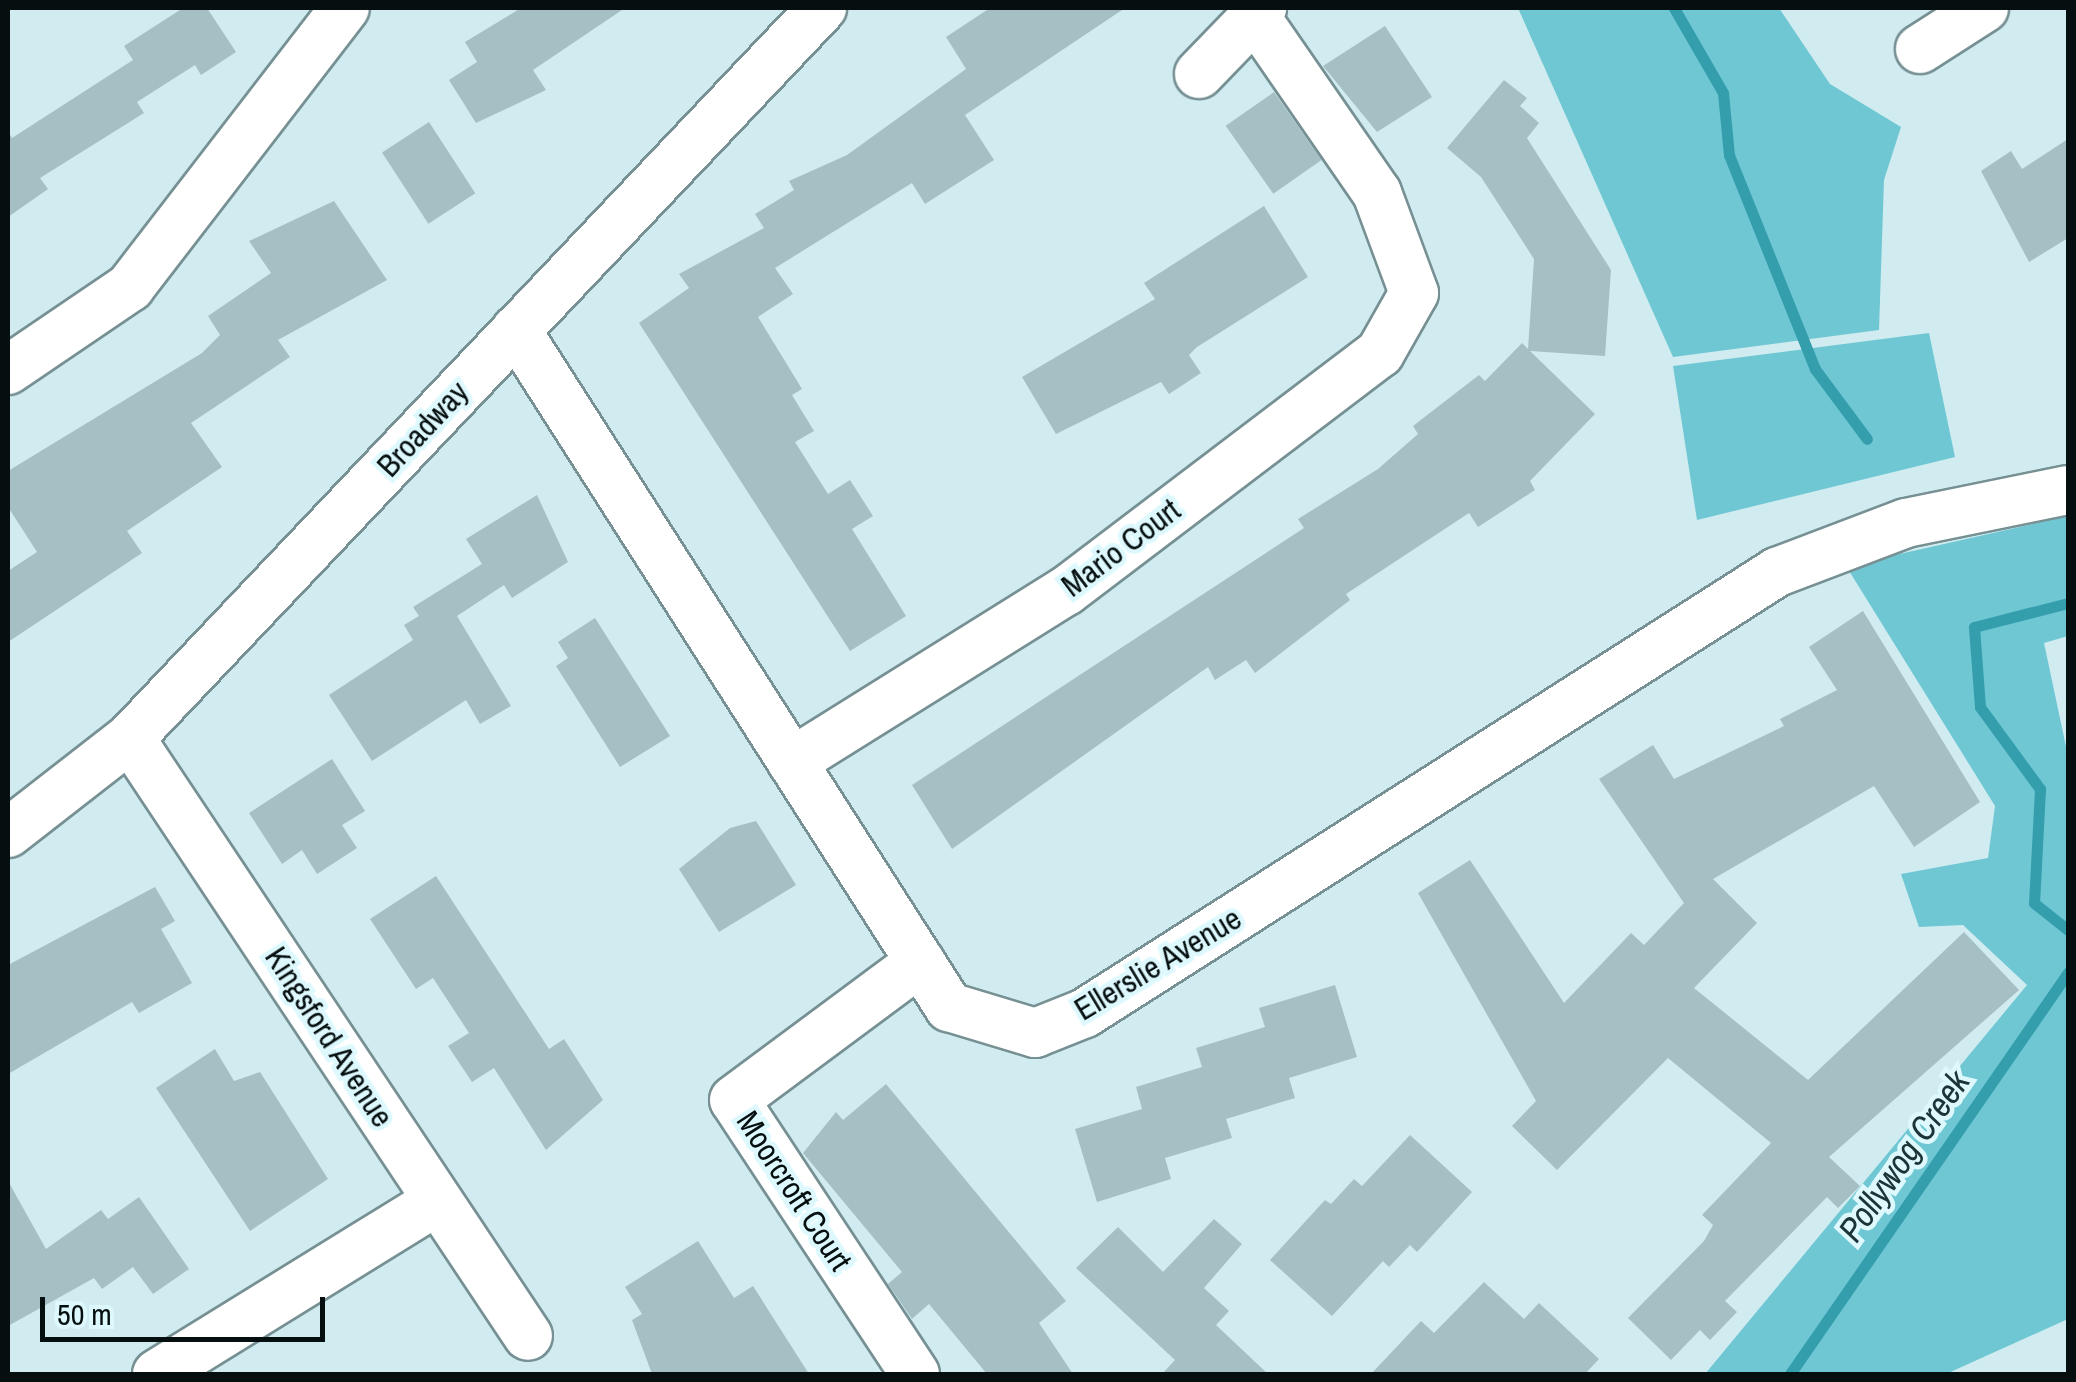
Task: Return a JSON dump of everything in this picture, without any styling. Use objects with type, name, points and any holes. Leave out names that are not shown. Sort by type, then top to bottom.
[{"type":"street","points":[[8,370],[130,287],[345,8]]},
{"type":"street","name":"Broadway","points":[[8,832],[130,738],[822,8]]},
{"type":"street","points":[[1920,48],[1984,8]]},
{"type":"street","points":[[1199,74],[1259,12]]},
{"type":"street","name":"Mario Court","points":[[792,762],[1066,590],[1380,353],[1414,293],[1378,193],[1259,12]]},
{"type":"street","name":"Ellerslie Avenue","points":[[516,330],[949,1007],[992,1027],[1035,1033],[1085,1013],[1777,572],[1906,522],[2068,490]]},
{"type":"street","name":"Kingsford Avenue","points":[[130,738],[528,1336]]},
{"type":"street","name":"Moorcroft Court","points":[[914,1374],[734,1100],[920,962]]},
{"type":"street","points":[[157,1374],[436,1200]]},
{"type":"shaded area","points":[[1518,8],[1779,8],[1830,84],[1901,127],[1884,180],[1879,330],[1673,357]]},
{"type":"shaded area","points":[[1929,333],[1955,457],[1697,520],[1673,366]]},
{"type":"shaded area","points":[[2068,516],[2068,636],[2044,643],[2068,756],[2068,1319],[1946,1374],[1705,1374],[2027,985],[1963,925],[1919,927],[1901,874],[1988,858],[1995,806],[1846,566]]},
{"type":"building","points":[[183,8],[207,8],[236,52],[201,75],[195,65],[137,102],[144,113],[40,178],[48,189],[8,217],[8,132],[12,138],[133,60],[124,46]]},
{"type":"building","points":[[521,8],[625,8],[533,70],[546,90],[476,123],[449,80],[477,62],[465,42]]},
{"type":"building","points":[[990,8],[1125,8],[965,115],[994,160],[925,204],[912,183],[775,268],[793,294],[758,317],[802,389],[792,395],[814,431],[795,442],[828,494],[850,480],[873,516],[852,529],[906,616],[850,651],[639,323],[689,288],[679,274],[764,228],[755,214],[794,190],[789,181],[847,155],[966,69],[946,37]]},
{"type":"building","points":[[1385,26],[1432,97],[1377,132],[1323,66]]},
{"type":"building","points":[[1504,80],[1527,98],[1520,106],[1539,123],[1527,138],[1611,270],[1605,356],[1530,351],[1595,414],[1530,481],[1535,490],[1478,527],[1469,513],[1346,594],[1350,600],[1255,673],[1246,660],[1215,680],[1208,667],[952,849],[912,785],[1304,528],[1298,519],[1378,469],[1418,434],[1413,426],[1479,375],[1485,381],[1522,343],[1528,349],[1534,259],[1481,177],[1447,148]]},
{"type":"building","points":[[1274,92],[1322,160],[1273,194],[1226,126]]},
{"type":"building","points":[[429,122],[475,193],[428,224],[382,152]]},
{"type":"building","points":[[2068,139],[2068,238],[2029,262],[1981,171],[2011,151],[2022,169]]},
{"type":"building","points":[[334,201],[387,280],[278,340],[290,357],[191,423],[222,467],[127,531],[142,553],[8,642],[8,571],[37,552],[8,507],[8,471],[202,353],[220,335],[208,316],[271,273],[249,241]]},
{"type":"building","points":[[1264,206],[1308,277],[1197,347],[1189,355],[1201,373],[1169,394],[1161,382],[1056,434],[1022,377],[1155,299],[1144,283]]},
{"type":"building","points":[[537,495],[568,562],[512,598],[504,585],[457,616],[511,706],[480,724],[466,700],[372,761],[329,695],[413,640],[404,625],[419,616],[413,607],[482,564],[466,539]]},
{"type":"building","points":[[1863,611],[1980,802],[1914,847],[1874,786],[1713,879],[1757,923],[1694,988],[1808,1080],[1964,932],[2019,990],[1829,1157],[1860,1186],[1838,1208],[1827,1197],[1725,1301],[1737,1312],[1710,1340],[1700,1330],[1671,1360],[1628,1318],[1704,1241],[1713,1225],[1702,1215],[1771,1143],[1668,1058],[1557,1170],[1512,1126],[1536,1101],[1418,893],[1470,860],[1564,1003],[1631,933],[1644,945],[1684,903],[1599,779],[1653,745],[1674,779],[1784,726],[1780,719],[1837,690],[1809,647]]},
{"type":"building","points":[[595,618],[670,736],[620,767],[556,666],[568,658],[558,642]]},
{"type":"building","points":[[332,759],[365,811],[342,825],[357,848],[317,874],[302,850],[282,864],[249,813]]},
{"type":"building","points":[[756,821],[796,885],[719,932],[679,869],[730,828]]},
{"type":"building","points":[[436,876],[549,1049],[564,1039],[603,1100],[546,1150],[494,1068],[472,1082],[448,1046],[469,1033],[433,978],[416,989],[370,919]]},
{"type":"building","points":[[155,887],[175,921],[161,929],[192,983],[139,1013],[132,1002],[8,1074],[8,965]]},
{"type":"building","points":[[1335,985],[1357,1057],[1289,1078],[1295,1098],[1226,1119],[1232,1138],[1165,1158],[1171,1179],[1097,1202],[1075,1129],[1142,1109],[1136,1087],[1202,1067],[1196,1048],[1265,1027],[1259,1008]]},
{"type":"building","points":[[215,1049],[234,1081],[260,1072],[328,1179],[250,1231],[156,1088]]},
{"type":"building","points":[[886,1084],[1066,1301],[1039,1323],[1073,1374],[987,1374],[929,1304],[912,1319],[888,1284],[902,1272],[803,1153],[836,1112],[843,1120]]},
{"type":"building","points":[[1410,1135],[1472,1192],[1417,1252],[1410,1245],[1389,1267],[1383,1261],[1332,1316],[1270,1260],[1325,1200],[1331,1204],[1354,1179],[1362,1186]]},
{"type":"building","points":[[8,1181],[46,1249],[101,1210],[108,1219],[139,1197],[189,1269],[153,1294],[133,1267],[102,1289],[94,1278],[8,1326]]},
{"type":"building","points":[[1214,1219],[1242,1244],[1204,1288],[1229,1311],[1216,1325],[1268,1374],[1162,1374],[1175,1360],[1076,1268],[1118,1227],[1163,1272]]},
{"type":"building","points":[[698,1241],[734,1298],[753,1286],[809,1374],[652,1374],[632,1320],[642,1314],[625,1287]]},
{"type":"building","points":[[1484,1282],[1524,1319],[1539,1303],[1599,1359],[1585,1374],[1371,1374],[1421,1321],[1434,1333]]},
{"type":"waterway","points":[[1674,8],[1723,93],[1729,155],[1815,369],[1867,439]]},
{"type":"waterway","name":"Pollywog Creek","points":[[2068,603],[1974,627],[1980,707],[2040,789],[2034,903],[2068,930]]},
{"type":"waterway","name":"Pollywog Creek","points":[[1790,1374],[2068,972]]}]
